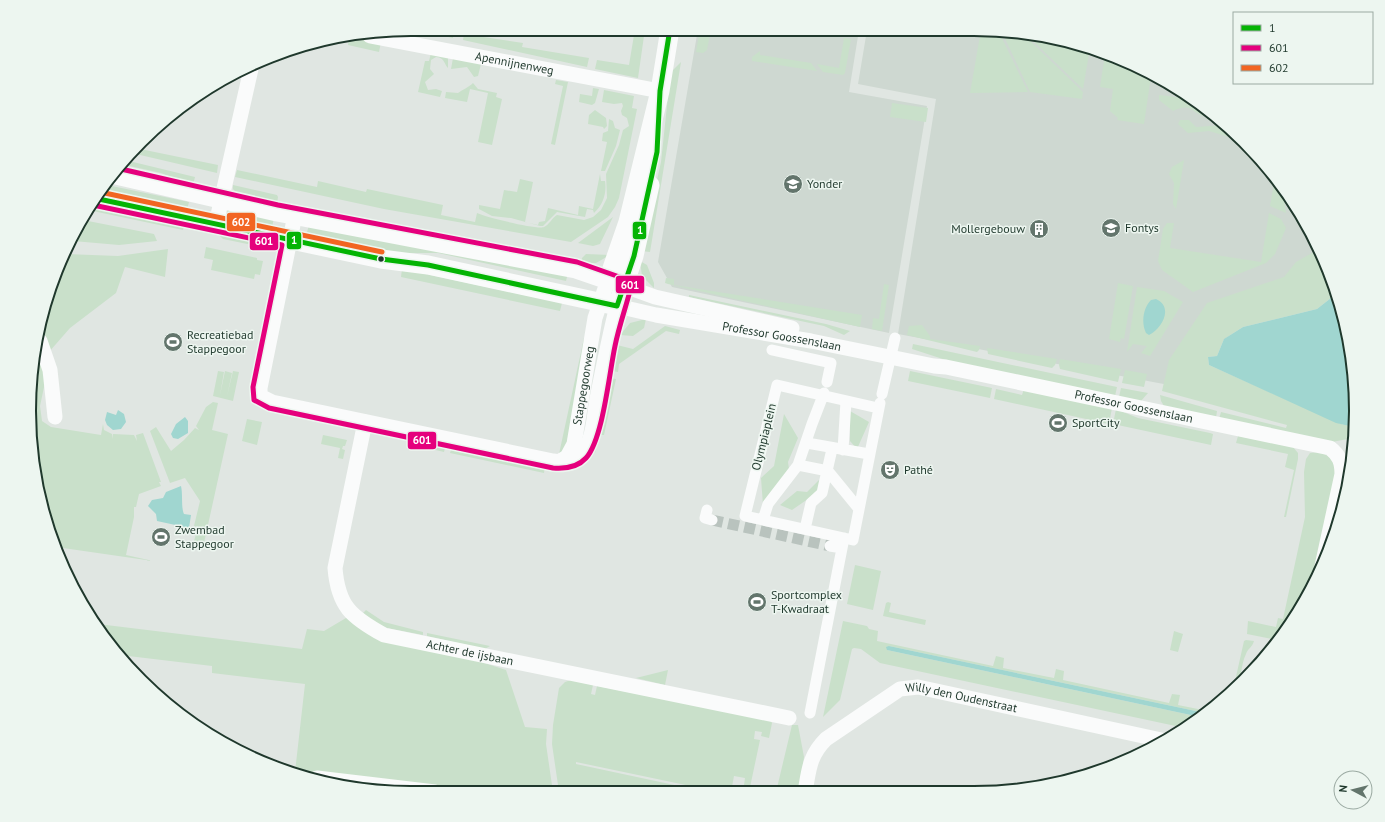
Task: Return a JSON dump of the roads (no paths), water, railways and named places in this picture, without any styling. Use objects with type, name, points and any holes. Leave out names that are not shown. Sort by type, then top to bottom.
[{"type":"street","name":"Stappegoorweg","points":[[365,422],[556,462],[567,457],[574,444],[595,318],[609,304],[616,283],[628,222],[660,91],[669,36]]},
{"type":"street","name":"Apennijnenweg","points":[[379,38],[660,91]]},
{"type":"street","points":[[216,224],[250,73]]},
{"type":"street","points":[[119,176],[295,215],[571,268],[616,283]]},
{"type":"street","points":[[101,200],[382,259],[428,265],[609,304]]},
{"type":"street","points":[[295,215],[260,388],[260,396],[272,402],[365,422]]},
{"type":"street","name":"Professor Goossenslaan","points":[[616,283],[655,298],[893,348],[938,360],[946,367],[1330,448],[1337,454],[1341,461],[1342,474],[1331,527]]},
{"type":"street","name":"Professor Goossenslaan","points":[[609,304],[656,315],[811,341],[893,348]]},
{"type":"street","points":[[42,346],[50,370],[55,417]]},
{"type":"street","points":[[830,546],[852,540],[880,402],[893,348]]},
{"type":"street","points":[[772,350],[831,363],[827,382]]},
{"type":"street","name":"Olympiaplein","points":[[843,543],[805,529],[744,516],[777,385],[824,394],[846,401],[880,402]]},
{"type":"street","points":[[763,520],[768,504],[798,465],[824,394]]},
{"type":"street","points":[[805,529],[811,503],[822,493],[828,470],[838,450],[846,401]]},
{"type":"street","name":"Achter de ijsbaan","points":[[365,422],[335,568],[337,587],[343,603],[362,623],[384,635],[789,718]]},
{"type":"street","points":[[807,443],[838,450],[869,454]]},
{"type":"street","points":[[798,465],[828,470],[859,509]]},
{"type":"street","points":[[810,713],[843,543]]},
{"type":"street","name":"Willy den Oudenstraat","points":[[806,786],[811,760],[817,748],[826,739],[900,689],[910,687],[918,687],[1156,739]]},
{"type":"water","points":[[1331,298],[1342,338],[1346,362],[1348,426],[1336,423],[1209,365],[1208,357],[1217,356],[1224,339],[1243,327],[1317,309]]},
{"type":"water","points":[[1156,299],[1164,307],[1164,318],[1158,328],[1149,335],[1144,329],[1143,320],[1148,303],[1151,300]]},
{"type":"water","points":[[118,410],[124,414],[126,422],[121,429],[113,430],[107,425],[105,420],[107,412],[116,415]]},
{"type":"water","points":[[185,417],[188,421],[188,433],[178,439],[173,438],[171,434],[176,424]]},
{"type":"water","points":[[181,486],[184,514],[191,515],[189,528],[157,521],[156,514],[148,506],[152,500],[163,498],[166,492]]},
{"type":"water","points":[[889,646],[1198,712],[1193,715],[887,650],[886,647]]},
{"type":"tunnel","points":[[712,520],[830,546]]},
{"type":"place","name":"Yonder","points":[[793,184]]},
{"type":"place","name":"Fontys","points":[[1111,228]]},
{"type":"place","name":"Mollergebouw","points":[[1039,229]]},
{"type":"place","name":"Recreatiebad Stappegoor","points":[[173,342]]},
{"type":"place","name":"SportCity","points":[[1058,423]]},
{"type":"place","name":"Pathé","points":[[890,470]]},
{"type":"place","name":"Zwembad Stappegoor","points":[[161,537]]},
{"type":"place","name":"Sportcomplex T-Kwadraat","points":[[757,602]]}]
